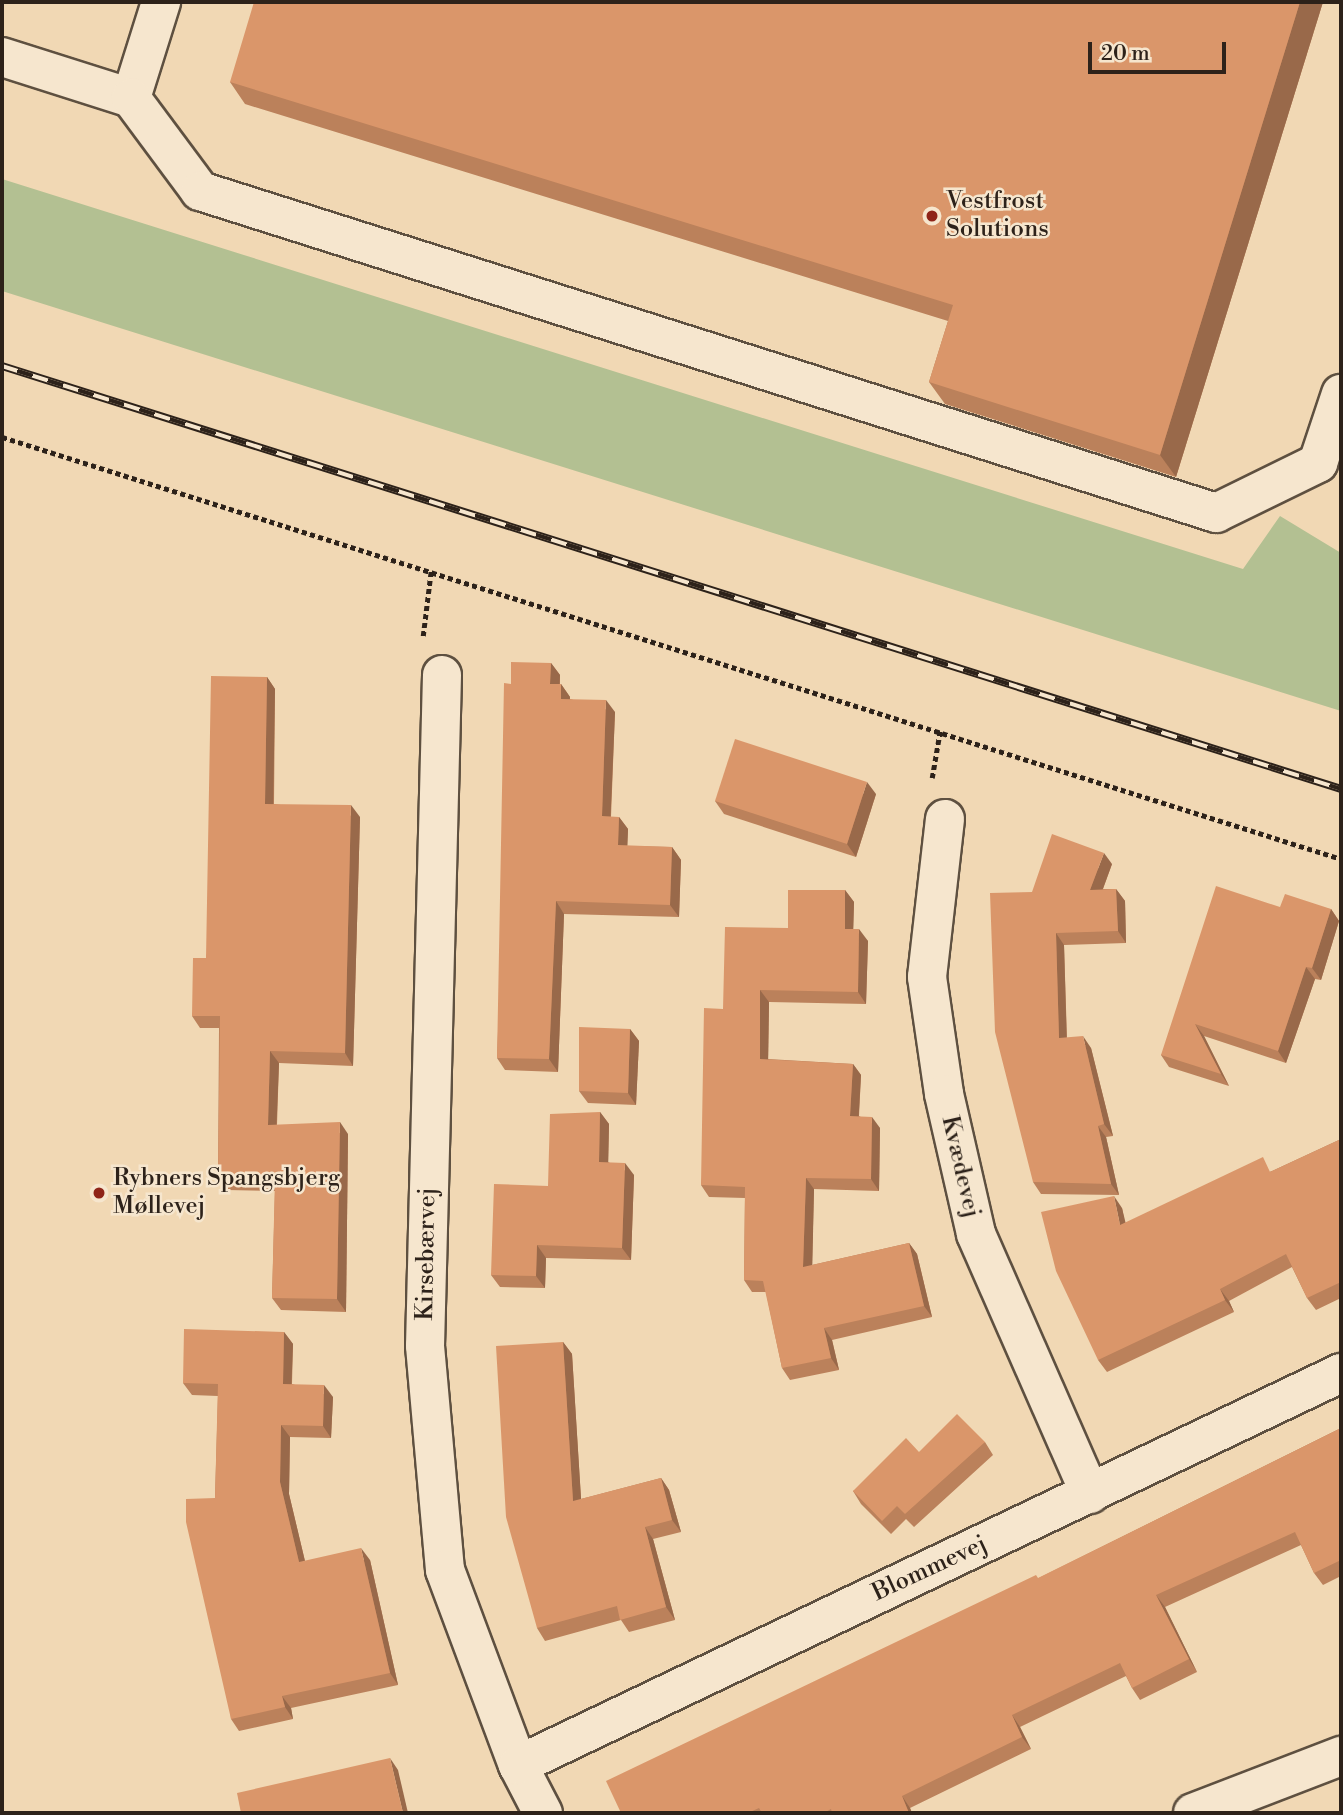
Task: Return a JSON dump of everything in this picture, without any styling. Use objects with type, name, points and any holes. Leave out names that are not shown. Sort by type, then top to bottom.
[{"type":"street","points":[[131,98],[161,2]]},
{"type":"street","points":[[2,57],[131,98],[200,191],[1216,513],[1318,463],[1341,394]]},
{"type":"street","name":"Kirsebærvej","points":[[442,675],[425,1346],[445,1570],[519,1765],[543,1813]]},
{"type":"street","name":"Kvædevej","points":[[946,819],[927,977],[944,1094],[976,1234],[1090,1494]]},
{"type":"street","name":"Blommevej","points":[[519,1765],[1341,1373]]},
{"type":"street","points":[[1193,1813],[1341,1756]]},
{"type":"path","points":[[2,438],[1341,859]]},
{"type":"path","points":[[431,571],[422,638],[442,675]]},
{"type":"green space","points":[[2,179],[1243,569],[1280,516],[1341,553],[1341,711],[2,291]]},
{"type":"building","name":"Vestfrost Solutions","points":[[254,2],[1300,2],[1160,455],[929,382],[953,305],[230,82]]},
{"type":"building","points":[[511,662],[551,663],[550,684],[561,684],[561,699],[606,700],[602,816],[619,817],[618,845],[672,847],[670,905],[556,901],[549,1059],[497,1058],[504,683],[511,684]]},
{"type":"building","points":[[211,676],[267,677],[265,804],[351,805],[345,1053],[270,1051],[268,1125],[340,1122],[337,1299],[272,1298],[275,1179],[218,1178],[220,1016],[192,1016],[193,958],[206,958]]},
{"type":"building","points":[[735,739],[867,782],[847,844],[715,801]]},
{"type":"building","points":[[1052,834],[1104,853],[1090,890],[1116,889],[1118,931],[1056,933],[1059,1038],[1083,1036],[1104,1124],[1098,1126],[1111,1184],[1033,1182],[995,1032],[990,893],[1032,892]]},
{"type":"building","points":[[1216,886],[1280,907],[1285,894],[1331,909],[1312,968],[1306,967],[1278,1051],[1195,1024],[1221,1074],[1161,1055]]},
{"type":"building","points":[[788,890],[845,890],[845,929],[859,929],[858,992],[760,990],[760,1059],[853,1064],[850,1116],[872,1117],[871,1179],[806,1178],[803,1267],[909,1243],[924,1306],[824,1328],[831,1358],[782,1368],[763,1281],[744,1280],[745,1187],[701,1185],[704,1008],[723,1009],[725,927],[788,928]]},
{"type":"building","points":[[579,1027],[630,1029],[628,1093],[579,1091]]},
{"type":"building","points":[[600,1112],[599,1162],[625,1163],[622,1248],[537,1245],[536,1276],[491,1275],[494,1184],[548,1186],[550,1114]]},
{"type":"building","points":[[1341,1139],[1341,1282],[1307,1298],[1286,1254],[1220,1289],[1225,1300],[1098,1360],[1056,1271],[1041,1212],[1114,1196],[1120,1225],[1263,1157],[1270,1172]]},
{"type":"building","points":[[184,1329],[284,1332],[283,1384],[324,1385],[323,1426],[281,1425],[280,1482],[299,1562],[361,1548],[390,1673],[282,1696],[285,1707],[231,1719],[186,1522],[186,1499],[215,1498],[218,1384],[183,1383]]},
{"type":"building","points":[[563,1342],[573,1501],[661,1478],[672,1520],[645,1527],[666,1607],[620,1620],[617,1606],[537,1628],[506,1517],[496,1346]]},
{"type":"building","points":[[957,1414],[985,1442],[905,1514],[897,1506],[882,1521],[853,1491],[906,1438],[919,1452]]},
{"type":"building","points":[[1341,1428],[1341,1560],[1314,1573],[1295,1532],[1156,1595],[1189,1659],[1132,1688],[1120,1663],[1012,1715],[1022,1737],[902,1796],[909,1813],[832,1813],[831,1809],[824,1813],[762,1813],[759,1808],[748,1813],[621,1813],[606,1781],[1036,1575],[1038,1578]]},
{"type":"building","points":[[390,1758],[403,1813],[241,1813],[237,1793]]},
{"type":"railway","points":[[2,366],[1341,789]]},
{"type":"place","name":"Vestfrost Solutions","points":[[932,216]]},
{"type":"place","name":"Rybners Spangsbjerg Møllevej","points":[[99,1193]]}]
